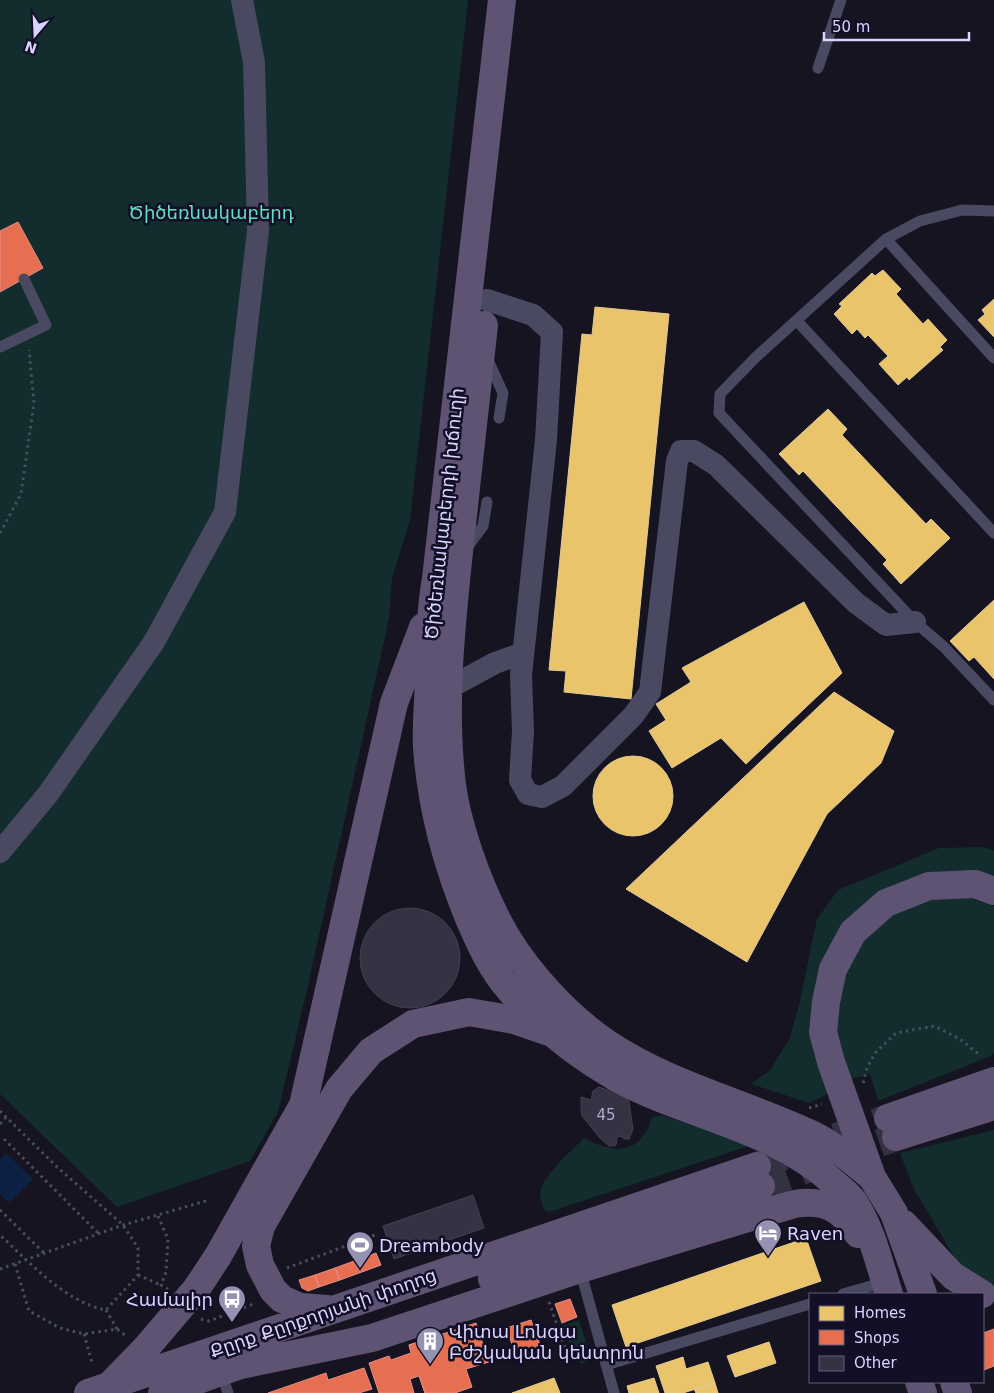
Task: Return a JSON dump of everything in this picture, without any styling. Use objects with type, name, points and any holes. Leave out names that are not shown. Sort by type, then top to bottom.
[{"type":"main road","name":"Ծիծեռնակաբերդի խճուղի","points":[[502,0],[436,578],[431,607],[427,746],[433,797],[442,844],[456,887],[477,938],[492,964],[509,989],[552,1033],[586,1060],[647,1093],[775,1142],[818,1168],[852,1200],[867,1225],[884,1279]]},
{"type":"main road","name":"Ծիծեռնակաբերդի խճուղի","points":[[520,0],[451,624],[448,723],[452,787],[463,834],[490,905],[507,938],[564,1009],[630,1058],[661,1073],[812,1135],[842,1152],[872,1177]]},
{"type":"main road","points":[[99,1389],[146,1348],[197,1288],[218,1256],[303,1105],[394,703],[431,607]]},
{"type":"main road","points":[[980,1293],[953,1276],[894,1213],[872,1177],[831,1062],[823,1032],[826,1002],[833,969],[853,932],[886,903],[929,886],[976,884],[994,891]]},
{"type":"main road","points":[[331,1310],[300,1306],[282,1298],[273,1290],[260,1265],[256,1246],[261,1226],[339,1090],[372,1051],[414,1024],[469,1012],[514,1020],[552,1033]]},
{"type":"main road","points":[[958,1106],[988,1060]]},
{"type":"main road","points":[[892,1127],[958,1106],[994,1081]]},
{"type":"main road","points":[[958,1106],[994,1106]]},
{"type":"main road","points":[[958,1106],[994,1113]]},
{"type":"main road","name":"Քըրք Քըրքորյանի փողոց","points":[[99,1389],[331,1310],[759,1176],[230,1377],[162,1393]]},
{"type":"main road","points":[[230,1377],[372,1338],[580,1269],[806,1202],[826,1204],[845,1216],[884,1279]]},
{"type":"main road","points":[[894,1213],[923,1293]]},
{"type":"street","points":[[0,852],[48,794],[154,642],[226,512],[258,231],[254,62],[242,0]]},
{"type":"street","points":[[487,300],[533,315],[552,332],[546,440],[521,675],[523,731],[520,780],[528,794],[542,797],[563,786],[633,716],[650,692],[677,462],[681,451],[694,450],[716,465],[856,603],[886,625],[915,622]]},
{"type":"street","points":[[458,683],[495,663],[523,653]]},
{"type":"lane","points":[[818,68],[841,0]]},
{"type":"lane","points":[[994,211],[962,210],[928,218],[886,239],[756,357],[720,394],[720,413],[915,622],[944,647],[994,700]]},
{"type":"lane","points":[[886,239],[994,358]]},
{"type":"lane","points":[[0,348],[46,324],[24,280]]},
{"type":"lane","points":[[797,321],[994,533]]},
{"type":"lane","points":[[482,347],[502,393],[499,418]]},
{"type":"lane","points":[[459,558],[483,526],[487,502]]},
{"type":"lane","points":[[580,1269],[614,1393]]},
{"type":"lane","points":[[847,1293],[884,1279]]},
{"type":"lane","points":[[606,1365],[809,1304]]},
{"type":"path","points":[[0,533],[21,494],[34,404],[28,334]]},
{"type":"path","points":[[861,1088],[867,1068],[875,1053],[896,1033],[934,1026],[960,1039],[988,1060]]},
{"type":"path","points":[[0,1111],[123,1226],[138,1248],[138,1275],[106,1310]]},
{"type":"path","points":[[0,1124],[6,1117]]},
{"type":"path","points":[[4,1139],[99,1234]]},
{"type":"path","points":[[0,1269],[123,1226],[206,1201]]},
{"type":"path","points":[[0,1210],[45,1254]]},
{"type":"path","points":[[158,1216],[168,1239],[166,1272],[161,1284]]},
{"type":"path","points":[[0,1234],[27,1260],[71,1297],[91,1307],[106,1310],[117,1329],[128,1338]]},
{"type":"path","points":[[286,1273],[287,1268],[375,1235]]},
{"type":"path","points":[[15,1264],[29,1312],[60,1328],[84,1334],[117,1329]]},
{"type":"path","points":[[138,1275],[161,1284],[175,1294]]},
{"type":"path","points":[[548,1297],[566,1351],[606,1365]]},
{"type":"path","points":[[195,1318],[209,1321],[261,1302]]},
{"type":"path","points":[[84,1334],[92,1363]]},
{"type":"green space","name":"Ծիծեռնակաբերդ","points":[[0,0],[468,0],[410,520],[392,578],[389,619],[278,1112],[250,1161],[117,1207],[0,1094]]},
{"type":"green space","points":[[985,847],[994,851],[994,878],[929,874],[905,881],[876,897],[815,996],[809,1025],[815,1056],[830,1093],[809,1103],[751,1084],[770,1070],[790,1038],[817,919],[838,890],[939,848]]},
{"type":"green space","points":[[967,897],[994,906],[994,1053],[989,1057],[878,1101],[870,1074],[851,1079],[836,1037],[835,1002],[848,960],[871,928],[904,907],[937,898]]},
{"type":"green space","points":[[661,1115],[732,1138],[746,1145],[746,1147],[549,1212],[544,1210],[540,1194],[546,1179],[584,1138],[606,1147],[626,1148],[642,1138],[652,1117]]},
{"type":"green space","points":[[994,1130],[994,1293],[963,1272],[913,1187],[900,1153]]},
{"type":"green space","points":[[579,1320],[592,1360],[581,1364],[560,1327]]},
{"type":"water","points":[[6,1153],[33,1179],[9,1203],[0,1194],[0,1160]]},
{"type":"building: Homes","points":[[883,270],[901,289],[896,294],[923,324],[928,319],[947,340],[940,347],[943,350],[909,380],[907,377],[898,385],[879,364],[888,356],[868,335],[865,338],[857,329],[852,334],[834,314],[842,306],[839,304],[872,273],[875,276]]},
{"type":"building: Homes","points":[[994,299],[994,337],[978,320],[985,314],[982,310]]},
{"type":"building: Homes","points":[[595,307],[669,314],[631,699],[564,692],[566,671],[549,670],[582,334],[592,335]]},
{"type":"building: Homes","points":[[828,409],[847,429],[842,435],[926,524],[931,519],[950,538],[901,584],[883,564],[887,560],[803,471],[799,475],[779,454]]},
{"type":"building: Homes","points":[[994,600],[994,679],[974,657],[969,661],[950,641]]},
{"type":"building: Homes","points":[[804,602],[842,673],[746,764],[721,738],[672,768],[649,731],[666,720],[656,704],[691,682],[682,668]]},
{"type":"building: Homes","points":[[834,692],[894,731],[881,763],[827,814],[747,962],[626,889]]},
{"type":"building: Homes","points":[[625,756],[641,756],[662,767],[673,788],[673,804],[662,825],[641,836],[625,836],[611,830],[599,818],[593,804],[593,788],[599,774],[611,762]]},
{"type":"building: Homes","points":[[806,1238],[821,1281],[626,1347],[612,1305]]},
{"type":"building: Homes","name":"Վիտա Լոնգա Բժշկական կենտրոն","points":[[435,1337],[454,1393],[425,1393],[409,1345]]},
{"type":"building: Homes","points":[[769,1342],[776,1363],[735,1377],[727,1356]]},
{"type":"building: Homes","points":[[683,1357],[686,1369],[708,1362],[715,1383],[683,1393],[665,1393],[656,1366]]},
{"type":"building: Homes","points":[[554,1378],[560,1393],[512,1393]]},
{"type":"building: Homes","points":[[654,1378],[659,1393],[629,1393],[627,1386]]},
{"type":"building: Homes","points":[[715,1383],[718,1393],[696,1393],[694,1389]]},
{"type":"building: Shops","points":[[18,222],[43,268],[0,292],[0,231]]},
{"type":"building: Shops","points":[[376,1253],[381,1265],[340,1280],[335,1268]]},
{"type":"building: Shops","points":[[335,1268],[340,1280],[319,1287],[315,1275]]},
{"type":"building: Shops","points":[[315,1275],[319,1287],[308,1291],[302,1288],[299,1280]]},
{"type":"building: Shops","points":[[570,1299],[577,1317],[562,1323],[555,1304]]},
{"type":"building: Shops","points":[[531,1320],[541,1347],[516,1355],[506,1328]]},
{"type":"building: Shops","points":[[476,1323],[489,1362],[466,1369],[472,1387],[455,1393],[425,1393],[419,1376],[410,1379],[414,1393],[379,1393],[369,1363],[389,1356],[391,1360],[411,1353],[409,1345]]},
{"type":"building: Shops","points":[[994,1329],[994,1366],[984,1370],[984,1333]]},
{"type":"building: Shops","points":[[364,1368],[372,1389],[359,1393],[268,1393],[326,1373],[328,1380]]},
{"type":"building: Other","points":[[410,908],[429,912],[445,923],[456,939],[460,958],[456,977],[445,993],[429,1004],[410,1008],[391,1004],[375,993],[364,977],[360,958],[364,939],[375,923],[391,912]]},
{"type":"building: Other","points":[[611,1083],[626,1092],[633,1129],[629,1139],[624,1139],[621,1136],[617,1137],[616,1145],[609,1146],[582,1116],[581,1097],[591,1100],[593,1091],[599,1087],[607,1090]]},
{"type":"building: Other","points":[[473,1195],[484,1228],[394,1259],[383,1226]]},
{"type":"tunnel","points":[[757,1166],[888,1118]]},
{"type":"tunnel","points":[[761,1186],[896,1137]]},
{"type":"place","name":"Raven","points":[[768,1257]]},
{"type":"place","name":"Dreambody","points":[[360,1269]]},
{"type":"place","name":"Համալիր","points":[[232,1323]]},
{"type":"place","name":"Վիտա Լոնգա Բժշկական կենտրոն","points":[[430,1365]]}]
